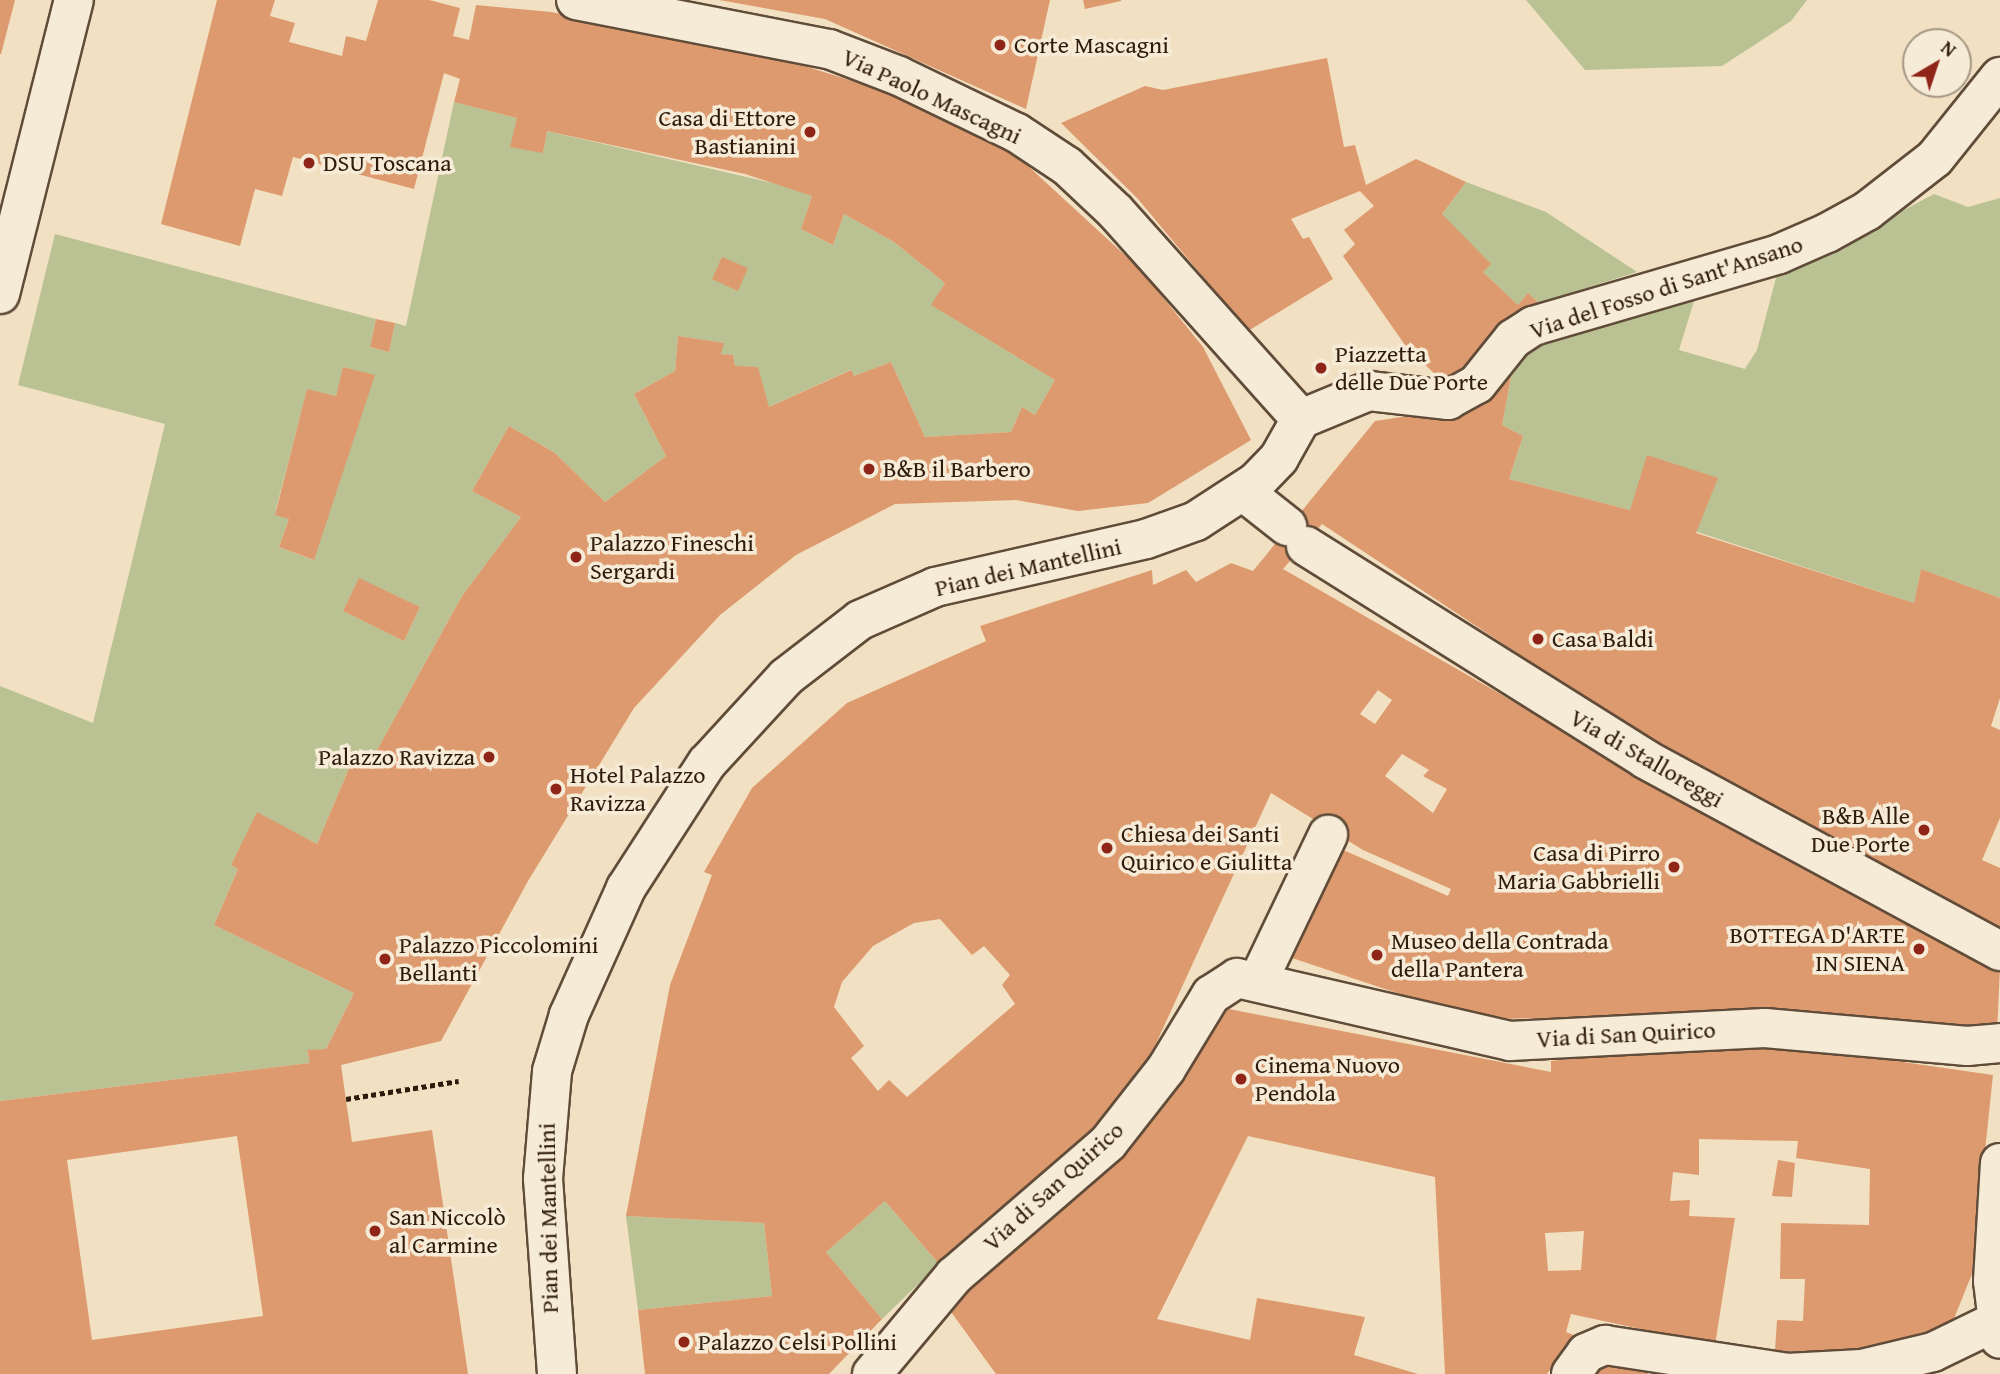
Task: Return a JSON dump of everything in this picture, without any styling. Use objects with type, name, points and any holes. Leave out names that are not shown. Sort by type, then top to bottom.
[{"type":"street","points":[[0,294],[74,0]]},
{"type":"street","name":"Via Paolo Mascagni","points":[[576,0],[829,49],[899,76],[1017,133],[1067,166],[1115,211],[1233,350],[1301,419]]},
{"type":"street","name":"Via del Fosso di Sant'Ansano","points":[[1301,419],[1369,391],[1448,400],[1476,384],[1513,339],[1533,326],[1779,254],[1827,233],[1867,211],[1935,158],[2000,77]]},
{"type":"street","name":"Pian dei Mantellini","points":[[557,1374],[542,1179],[552,1071],[569,1015],[626,888],[707,763],[786,677],[860,620],[947,583],[1146,539],[1206,516],[1244,492],[1279,458],[1301,419]]},
{"type":"street","name":"Via di Stalloreggi","points":[[1244,492],[1296,536],[1645,759],[2000,951]]},
{"type":"street","points":[[1259,979],[1328,835]]},
{"type":"street","name":"Via di San Quirico","points":[[872,1374],[954,1276],[1108,1143],[1166,1069],[1217,988],[1237,978],[1259,979],[1510,1041],[1765,1028],[1967,1046],[2000,1043]]},
{"type":"street","points":[[1571,1374],[1586,1353],[1605,1345],[1787,1373],[1862,1369],[1933,1352],[1998,1330],[1993,1244],[2000,1163]]},
{"type":"path","points":[[346,1099],[458,1081]]},
{"type":"green space","points":[[1526,0],[1807,0],[1791,21],[1722,66],[1585,70]]},
{"type":"green space","points":[[454,102],[517,118],[543,153],[547,131],[794,188],[812,196],[801,229],[833,245],[844,214],[894,242],[945,283],[932,305],[1055,380],[1035,415],[1022,407],[1011,432],[925,437],[891,362],[854,376],[850,370],[769,407],[735,366],[733,355],[721,354],[723,343],[678,336],[675,371],[634,394],[666,456],[605,502],[555,453],[509,426],[472,491],[521,517],[462,596],[371,761],[356,752],[317,844],[257,813],[231,865],[238,869],[214,925],[354,993],[326,1049],[307,1051],[310,1063],[0,1101],[0,686],[93,723],[165,424],[18,385],[55,234],[376,319],[370,347],[389,352],[395,323],[406,326]],"holes":[[[344,367],[374,376],[313,560],[279,547],[289,519],[276,509],[307,390],[336,396]],[[359,579],[420,607],[404,641],[343,611]]]},
{"type":"green space","points":[[1466,182],[1546,212],[1637,272],[1539,303],[1528,293],[1518,305],[1483,272],[1442,214]]},
{"type":"green space","points":[[1934,194],[1968,207],[2000,198],[2000,598],[1921,569],[1914,603],[1630,510],[1509,479],[1523,436],[1502,425],[1511,377],[1533,347],[1803,264]],"holes":[[[1777,274],[1757,350],[1745,369],[1679,350],[1694,301]]]},
{"type":"green space","points":[[885,1201],[939,1264],[882,1319],[826,1252]]},
{"type":"green space","points":[[626,1216],[764,1223],[772,1296],[638,1310]]},
{"type":"building","points":[[0,0],[15,0],[1,54],[0,54]]},
{"type":"building","points":[[217,0],[275,0],[270,16],[295,23],[289,42],[342,56],[346,36],[366,41],[378,0],[429,0],[460,8],[453,36],[469,40],[476,5],[551,12],[776,57],[881,90],[1005,145],[1140,269],[1203,347],[1251,440],[1148,503],[1078,511],[1016,500],[895,504],[796,555],[720,615],[634,708],[528,881],[441,1041],[341,1065],[352,1142],[432,1130],[468,1374],[0,1374],[0,1101],[310,1063],[307,1050],[326,1049],[354,993],[214,925],[238,869],[231,865],[257,812],[317,844],[356,752],[371,761],[462,596],[521,517],[472,491],[509,426],[555,453],[605,502],[666,456],[634,394],[675,371],[678,336],[724,343],[721,354],[733,355],[735,366],[758,367],[769,407],[851,370],[854,376],[891,362],[925,437],[1011,432],[1022,407],[1035,415],[1055,380],[931,305],[945,283],[894,242],[844,214],[833,245],[801,229],[812,196],[745,174],[547,131],[543,153],[510,147],[517,118],[454,102],[460,79],[444,73],[414,189],[293,157],[282,196],[255,189],[240,246],[161,224]],"holes":[[[237,1136],[263,1316],[92,1340],[67,1160]]]},
{"type":"building","points":[[719,0],[1050,0],[1026,109],[825,19]]},
{"type":"building","points":[[1083,0],[1121,0],[1121,1],[1085,9]]},
{"type":"building","points":[[1327,58],[1344,147],[1355,145],[1366,185],[1416,159],[1466,182],[1442,214],[1491,264],[1483,272],[1518,305],[1528,293],[1539,303],[1450,388],[1407,348],[1343,256],[1355,244],[1344,230],[1374,206],[1360,191],[1291,219],[1303,239],[1309,237],[1333,279],[1248,331],[1138,199],[1061,123],[1145,86],[1163,90]]},
{"type":"building","points":[[722,257],[748,268],[738,291],[712,279]]},
{"type":"building","points":[[376,319],[395,323],[389,352],[370,347]]},
{"type":"building","points":[[343,367],[375,375],[314,560],[279,547],[289,519],[275,515],[307,389],[336,396]]},
{"type":"building","points":[[1500,372],[1511,377],[1502,425],[1523,436],[1509,479],[1630,510],[1647,455],[1718,478],[1696,533],[1914,603],[1921,569],[2000,598],[2000,698],[1991,726],[2000,730],[2000,818],[1982,860],[2000,868],[2000,929],[1674,757],[1322,524],[1283,569],[1568,733],[2000,966],[1997,1034],[1791,1012],[1499,1019],[1418,1000],[1280,954],[1341,849],[1448,896],[1451,889],[1363,850],[1271,793],[1142,1074],[1085,1144],[939,1264],[885,1201],[826,1252],[882,1319],[829,1374],[645,1374],[638,1310],[772,1296],[764,1223],[626,1216],[670,985],[712,875],[704,872],[752,788],[847,703],[986,641],[980,626],[1152,570],[1153,585],[1186,570],[1196,582],[1231,563],[1253,571],[1375,421],[1482,405]],"holes":[[[1378,690],[1392,700],[1375,724],[1360,714]],[[1402,754],[1429,770],[1423,776],[1447,789],[1433,813],[1385,776]],[[940,919],[972,955],[984,946],[1010,975],[1002,985],[1015,1004],[907,1097],[889,1080],[878,1091],[851,1058],[864,1046],[834,1007],[842,982],[873,946],[914,923]]]},
{"type":"building","points":[[359,578],[420,607],[404,641],[343,611]]},
{"type":"building","points":[[1224,1008],[1551,1072],[1551,1061],[1710,1044],[1805,1048],[1993,1075],[1972,1274],[1947,1336],[1885,1352],[1775,1351],[1777,1320],[1803,1321],[1805,1279],[1780,1279],[1781,1223],[1869,1225],[1870,1169],[1796,1158],[1798,1141],[1699,1139],[1699,1175],[1673,1172],[1670,1201],[1690,1200],[1689,1216],[1735,1218],[1715,1345],[1571,1314],[1566,1332],[1576,1336],[1547,1374],[1445,1374],[1435,1177],[1248,1136],[1157,1319],[1250,1340],[1257,1298],[1365,1317],[1354,1355],[1418,1374],[996,1374],[946,1305]],"holes":[[[1584,1231],[1581,1270],[1548,1271],[1545,1233]]]},
{"type":"building","points":[[1778,1160],[1795,1163],[1792,1197],[1772,1196]]},
{"type":"building","points":[[1603,1359],[1648,1373],[1648,1374],[1592,1374]]},
{"type":"place","name":"Corte Mascagni","points":[[1000,45]]},
{"type":"place","name":"Casa di Ettore Bastianini","points":[[810,132]]},
{"type":"place","name":"DSU Toscana","points":[[309,163]]},
{"type":"place","name":"Piazzetta delle Due Porte","points":[[1321,368]]},
{"type":"place","name":"B&B il Barbero","points":[[869,469]]},
{"type":"place","name":"Palazzo Fineschi Sergardi","points":[[576,557]]},
{"type":"place","name":"Casa Baldi","points":[[1538,639]]},
{"type":"place","name":"Palazzo Ravizza","points":[[489,757]]},
{"type":"place","name":"Hotel Palazzo Ravizza","points":[[556,789]]},
{"type":"place","name":"B&B Alle Due Porte","points":[[1924,830]]},
{"type":"place","name":"Chiesa dei Santi Quirico e Giulitta","points":[[1107,848]]},
{"type":"place","name":"Casa di Pirro Maria Gabbrielli","points":[[1674,867]]},
{"type":"place","name":"BOTTEGA D'ARTE IN SIENA","points":[[1919,949]]},
{"type":"place","name":"Museo della Contrada della Pantera","points":[[1377,955]]},
{"type":"place","name":"Palazzo Piccolomini Bellanti","points":[[385,959]]},
{"type":"place","name":"Cinema Nuovo Pendola","points":[[1241,1079]]},
{"type":"place","name":"San Niccolò al Carmine","points":[[375,1231]]},
{"type":"place","name":"Palazzo Celsi Pollini","points":[[684,1342]]}]
